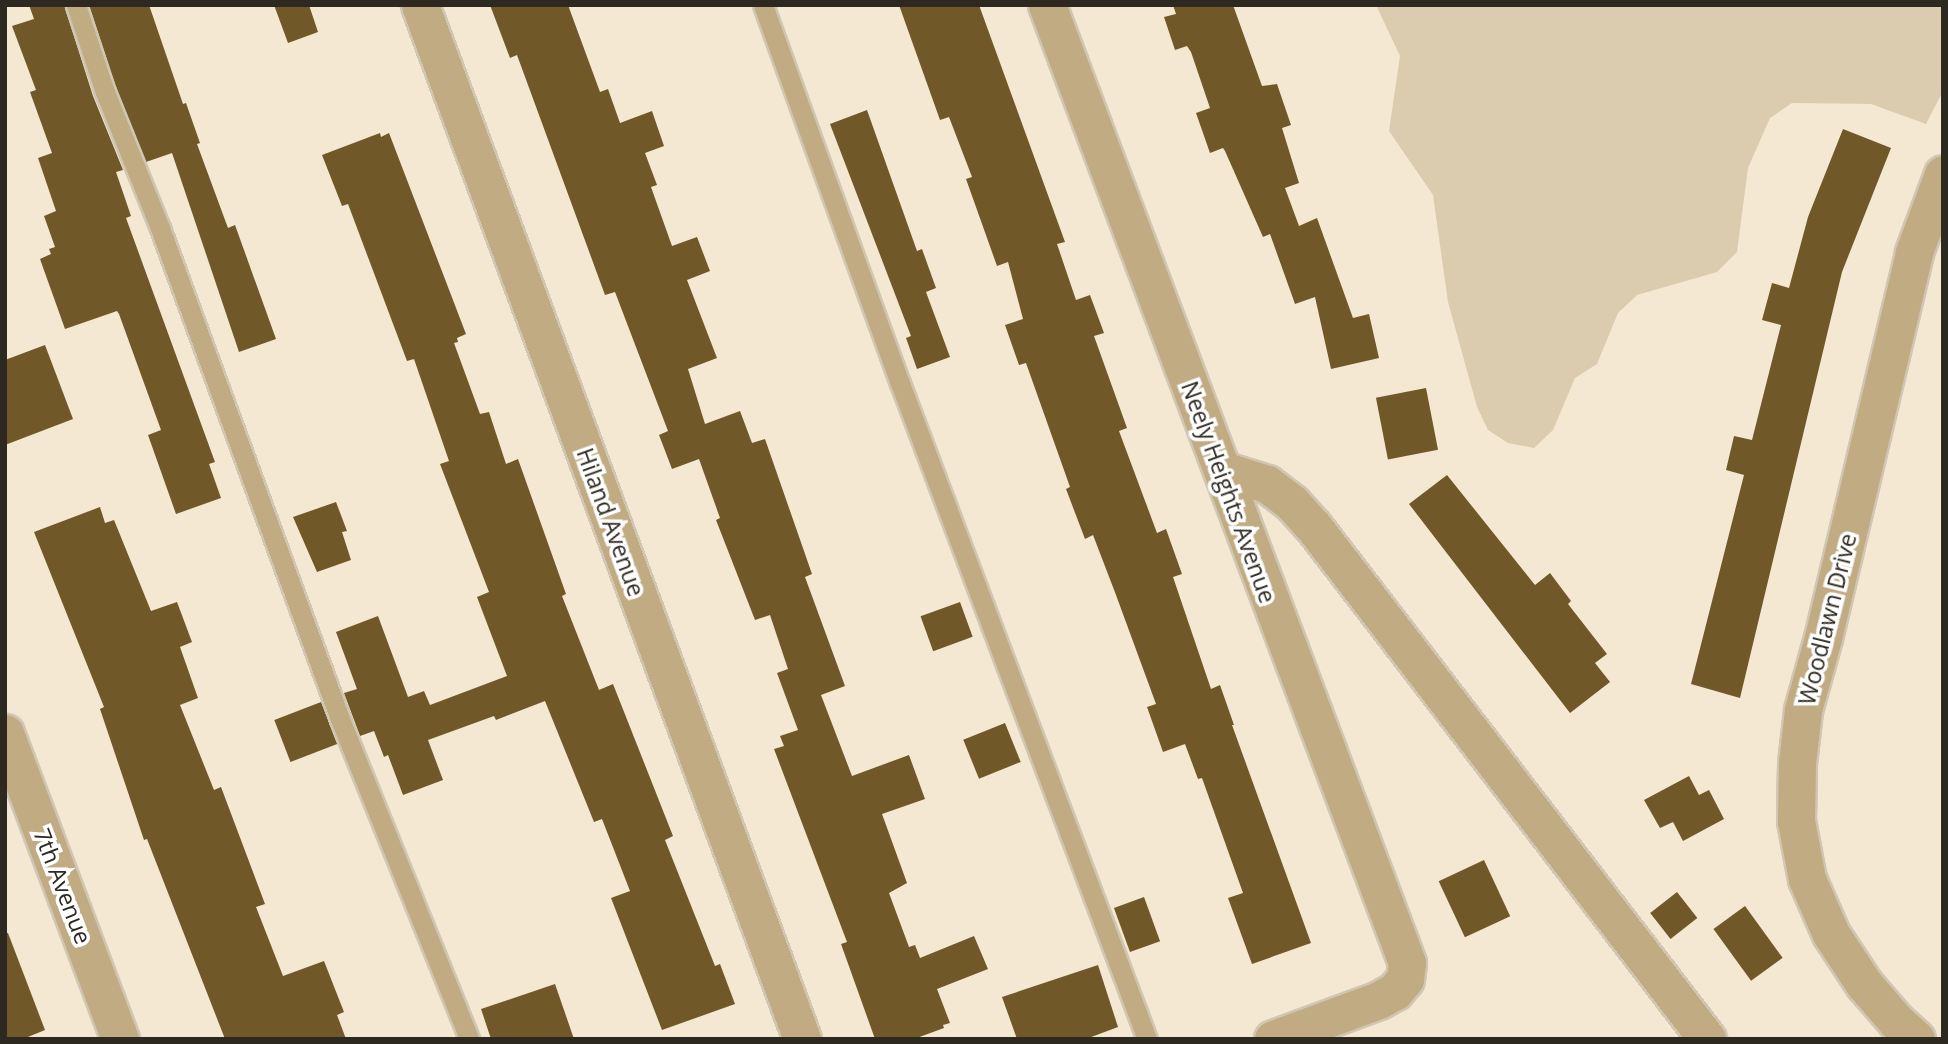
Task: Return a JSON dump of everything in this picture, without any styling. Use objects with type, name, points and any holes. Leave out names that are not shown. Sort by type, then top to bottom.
[{"type":"street","name":"Hiland Avenue","points":[[420,5],[802,1039]]},
{"type":"street","name":"Neely Heights Avenue","points":[[1047,5],[1222,470],[1300,686],[1407,963],[1405,979],[1395,991],[1379,1000],[1273,1039]]},
{"type":"street","name":"Woodlawn Drive","points":[[1916,1039],[1896,1021],[1864,984],[1830,934],[1807,879],[1796,821],[1797,763],[1803,710],[1827,625],[1914,252],[1943,174]]},
{"type":"street","points":[[1222,470],[1267,484],[1292,503],[1313,526],[1707,1039]]},
{"type":"street","name":"7th Avenue","points":[[5,733],[120,1039]]},
{"type":"lane","points":[[76,5],[105,92],[170,253],[340,719],[469,1039]]},
{"type":"lane","points":[[763,5],[900,383],[1147,1039]]},
{"type":"shaded area","points":[[1376,5],[1943,5],[1943,91],[1926,124],[1871,104],[1792,103],[1770,118],[1748,168],[1737,252],[1717,272],[1637,295],[1618,313],[1597,364],[1575,378],[1553,430],[1534,448],[1508,443],[1488,430],[1477,407],[1448,302],[1433,195],[1389,131],[1400,56]]},
{"type":"building","points":[[29,5],[64,5],[93,96],[123,170],[116,172],[131,216],[126,218],[215,462],[209,464],[221,498],[176,514],[148,435],[161,430],[119,314],[117,311],[65,329],[40,259],[51,254],[49,249],[55,247],[44,216],[56,211],[38,158],[52,153],[30,92],[36,90],[12,26],[34,19]]},
{"type":"building","points":[[89,5],[149,5],[183,104],[186,103],[200,143],[197,144],[228,228],[235,225],[276,339],[239,352],[172,153],[146,162],[116,88]]},
{"type":"building","points":[[274,5],[309,5],[318,32],[288,43]]},
{"type":"building","points":[[490,5],[568,5],[600,92],[608,89],[620,123],[652,111],[664,146],[645,153],[657,185],[651,187],[672,246],[697,237],[710,271],[687,280],[717,358],[688,369],[705,424],[740,411],[752,443],[765,439],[812,574],[805,577],[845,686],[821,695],[852,776],[909,755],[925,799],[882,814],[907,883],[889,893],[909,947],[915,945],[920,958],[974,936],[988,969],[937,989],[950,1023],[943,1025],[944,1028],[914,1039],[875,1039],[841,944],[847,942],[774,749],[784,746],[780,736],[798,730],[777,673],[788,669],[770,615],[755,620],[716,520],[720,518],[699,459],[672,469],[659,435],[668,431],[615,292],[605,295],[517,55],[510,58]]},
{"type":"building","points":[[899,5],[979,5],[1065,242],[1057,244],[1076,300],[1090,295],[1104,333],[1094,336],[1127,428],[1119,431],[1157,533],[1166,529],[1182,574],[1173,577],[1211,689],[1220,685],[1311,943],[1252,964],[1228,898],[1243,893],[1202,778],[1198,779],[1185,744],[1163,752],[1147,707],[1156,704],[1116,595],[1093,535],[1085,539],[1066,489],[1070,487],[1026,363],[1019,365],[1005,325],[1023,319],[1008,262],[997,266],[966,179],[972,177],[949,117],[940,120]]},
{"type":"building","points":[[1173,5],[1233,5],[1262,86],[1277,84],[1291,125],[1282,128],[1299,183],[1285,188],[1299,226],[1317,218],[1353,318],[1369,314],[1379,358],[1331,369],[1315,297],[1295,304],[1270,234],[1263,237],[1225,151],[1223,148],[1210,153],[1196,113],[1210,108],[1191,52],[1187,46],[1175,50],[1164,17],[1176,14]]},
{"type":"building","points":[[867,110],[917,251],[922,249],[936,288],[926,292],[950,357],[917,369],[906,338],[911,336],[830,124]]},
{"type":"building","points":[[1843,129],[1891,148],[1842,272],[1740,698],[1691,684],[1744,475],[1726,470],[1734,436],[1752,440],[1781,325],[1762,320],[1772,283],[1789,288],[1808,217]]},
{"type":"building","points":[[380,133],[381,137],[389,133],[466,334],[457,338],[458,342],[454,343],[480,414],[489,412],[506,464],[518,459],[566,594],[562,596],[599,690],[613,684],[673,836],[665,840],[715,966],[720,964],[735,1004],[662,1030],[611,898],[630,891],[602,819],[594,822],[545,701],[496,720],[494,716],[428,740],[443,780],[403,795],[388,755],[384,757],[374,731],[360,736],[344,693],[357,689],[336,632],[378,616],[408,697],[424,691],[430,705],[507,676],[477,597],[489,592],[440,464],[449,461],[414,359],[407,361],[348,204],[342,206],[322,155]]},
{"type":"building","points":[[45,345],[73,419],[5,445],[5,360]]},
{"type":"building","points":[[1426,388],[1438,450],[1388,460],[1376,398]]},
{"type":"building","points":[[1447,475],[1535,585],[1550,573],[1571,601],[1568,604],[1607,654],[1595,663],[1610,682],[1570,713],[1409,504]]},
{"type":"building","points":[[336,502],[347,531],[342,532],[351,560],[317,572],[293,517]]},
{"type":"building","points":[[100,507],[105,523],[114,520],[151,611],[177,602],[192,642],[180,647],[198,698],[180,705],[214,790],[221,787],[265,904],[256,907],[283,976],[324,961],[344,1012],[337,1015],[346,1039],[225,1039],[147,839],[144,840],[100,709],[104,707],[34,532]]},
{"type":"building","points":[[960,602],[973,637],[933,651],[921,616]]},
{"type":"building","points":[[321,702],[337,744],[290,762],[274,720]]},
{"type":"building","points":[[1005,723],[1021,762],[979,779],[963,740]]},
{"type":"building","points":[[1689,776],[1699,795],[1709,790],[1724,819],[1683,841],[1673,822],[1660,828],[1644,800]]},
{"type":"building","points":[[1484,860],[1510,916],[1465,937],[1439,881]]},
{"type":"building","points":[[1677,892],[1697,918],[1671,939],[1650,913]]},
{"type":"building","points":[[1144,897],[1160,941],[1130,952],[1114,908]]},
{"type":"building","points":[[1745,906],[1783,958],[1751,981],[1713,929]]},
{"type":"building","points":[[5,933],[8,933],[45,1030],[23,1039],[5,1039]]},
{"type":"building","points":[[1098,965],[1118,1027],[1086,1039],[1017,1039],[1002,997]]},
{"type":"building","points":[[555,984],[574,1039],[491,1039],[481,1009]]}]
